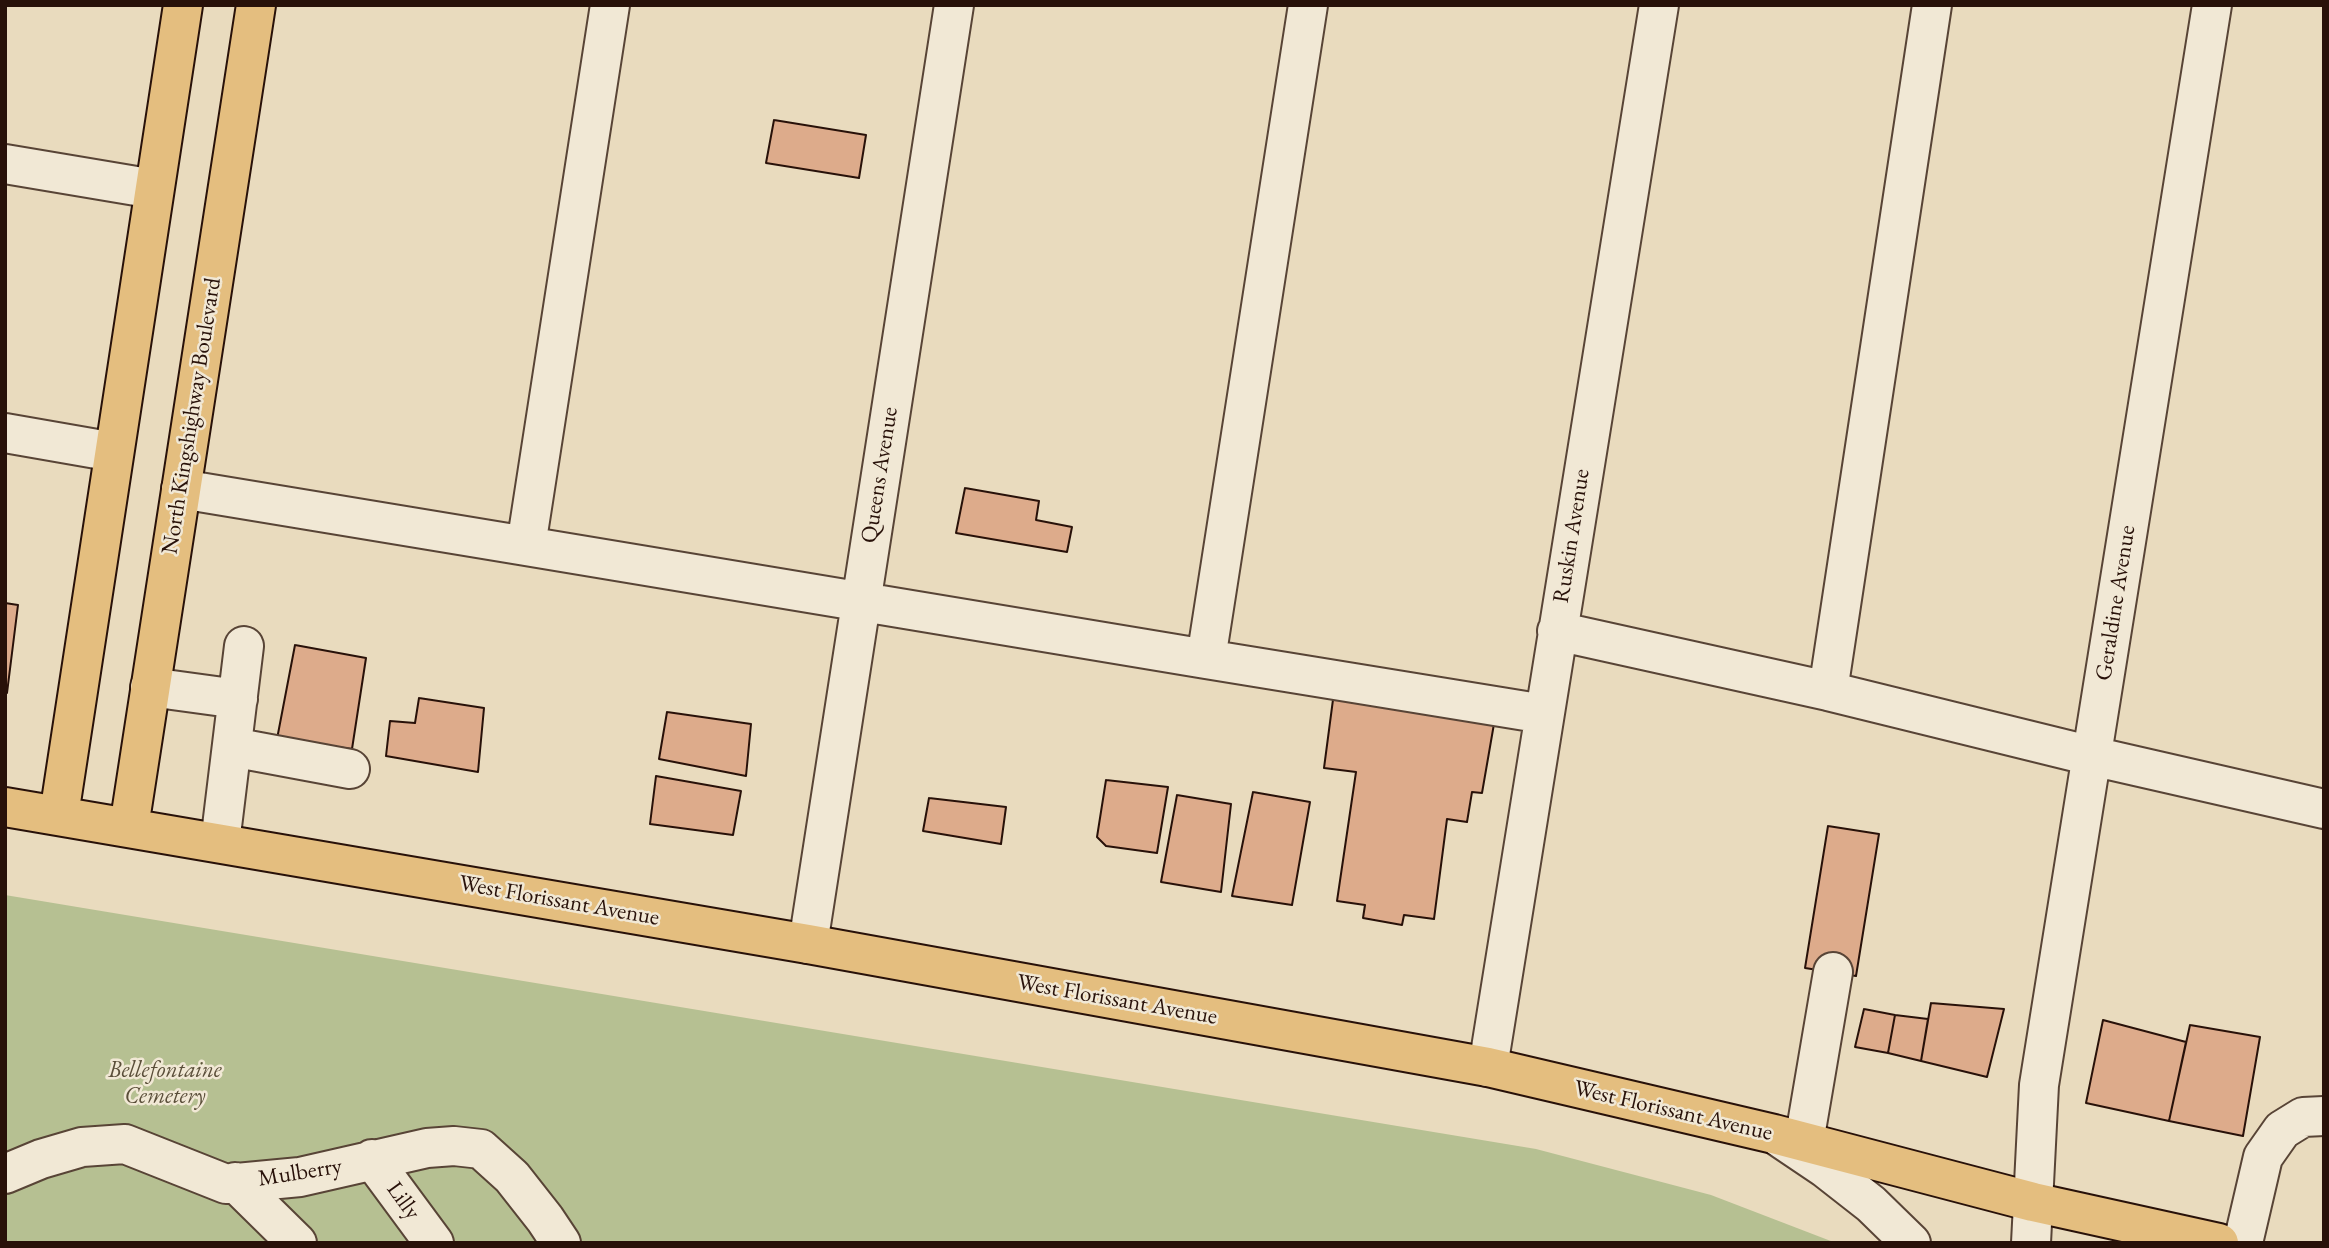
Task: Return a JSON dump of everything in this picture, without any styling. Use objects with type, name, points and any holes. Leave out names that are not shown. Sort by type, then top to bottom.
[{"type":"main road","points":[[59,815],[183,5]]},
{"type":"main road","name":"North Kingshighway Boulevard","points":[[129,827],[256,5]]},
{"type":"main road","name":"West Florissant Avenue","points":[[5,807],[808,944],[1488,1067],[1789,1138],[2033,1202],[2204,1241]]},
{"type":"street","points":[[526,546],[610,5]]},
{"type":"street","name":"Queens Avenue","points":[[808,944],[954,5]]},
{"type":"street","points":[[1206,659],[1308,5]]},
{"type":"street","name":"Ruskin Avenue","points":[[1488,1067],[1659,5]]},
{"type":"street","points":[[1828,691],[1933,5]]},
{"type":"street","name":"Geraldine Avenue","points":[[2031,1243],[2039,1085],[2212,5]]},
{"type":"street","points":[[5,164],[154,189]]},
{"type":"street","points":[[5,433],[114,452]]},
{"type":"street","points":[[181,489],[1544,714]]},
{"type":"street","points":[[1557,631],[1828,691],[2092,757],[2324,809]]},
{"type":"street","points":[[220,843],[244,646]]},
{"type":"street","points":[[150,687],[237,699]]},
{"type":"street","points":[[232,747],[350,769]]},
{"type":"street","points":[[1833,972],[1789,1138],[1871,1204],[1912,1243]]},
{"type":"street","points":[[2243,1243],[2263,1157],[2282,1130],[2302,1117],[2324,1116]]},
{"type":"street","name":"Mulberry","points":[[5,1174],[41,1159],[82,1147],[125,1144],[226,1184],[300,1177],[427,1147],[481,1149],[512,1177],[561,1243]]},
{"type":"street","name":"Lilly","points":[[372,1158],[434,1243]]},
{"type":"street","points":[[235,1182],[297,1243]]},
{"type":"green space","name":"Bellefontaine Cemetery","points":[[5,895],[1536,1149],[1711,1195],[1836,1243],[5,1243]]},
{"type":"building","points":[[774,120],[866,135],[859,178],[766,163]]},
{"type":"building","points":[[965,488],[1039,501],[1036,520],[1072,527],[1067,552],[956,533]]},
{"type":"building","points":[[5,603],[18,605],[7,693],[5,693]]},
{"type":"building","points":[[295,645],[366,658],[352,749],[277,739]]},
{"type":"building","points":[[1334,692],[1495,718],[1482,793],[1472,792],[1467,822],[1447,819],[1434,919],[1404,915],[1402,925],[1363,918],[1365,905],[1337,901],[1356,772],[1324,768]]},
{"type":"building","points":[[419,698],[484,708],[478,772],[386,756],[390,721],[415,723]]},
{"type":"building","points":[[667,712],[751,724],[746,776],[659,759]]},
{"type":"building","points":[[656,776],[741,791],[733,835],[650,824]]},
{"type":"building","points":[[1106,780],[1168,787],[1157,853],[1106,846],[1097,837]]},
{"type":"building","points":[[1253,792],[1310,802],[1292,905],[1232,896]]},
{"type":"building","points":[[1177,795],[1231,804],[1221,892],[1161,882]]},
{"type":"building","points":[[929,798],[1006,807],[1001,844],[923,831]]},
{"type":"building","points":[[1828,826],[1879,834],[1856,976],[1805,968]]},
{"type":"building","points":[[1931,1003],[2004,1009],[1987,1077],[1921,1061]]},
{"type":"building","points":[[1864,1009],[1895,1015],[1888,1053],[1855,1047]]},
{"type":"building","points":[[1895,1015],[1928,1019],[1921,1061],[1888,1053]]},
{"type":"building","points":[[2103,1020],[2186,1042],[2169,1121],[2086,1103]]},
{"type":"building","points":[[2190,1025],[2260,1037],[2243,1136],[2169,1121]]}]
